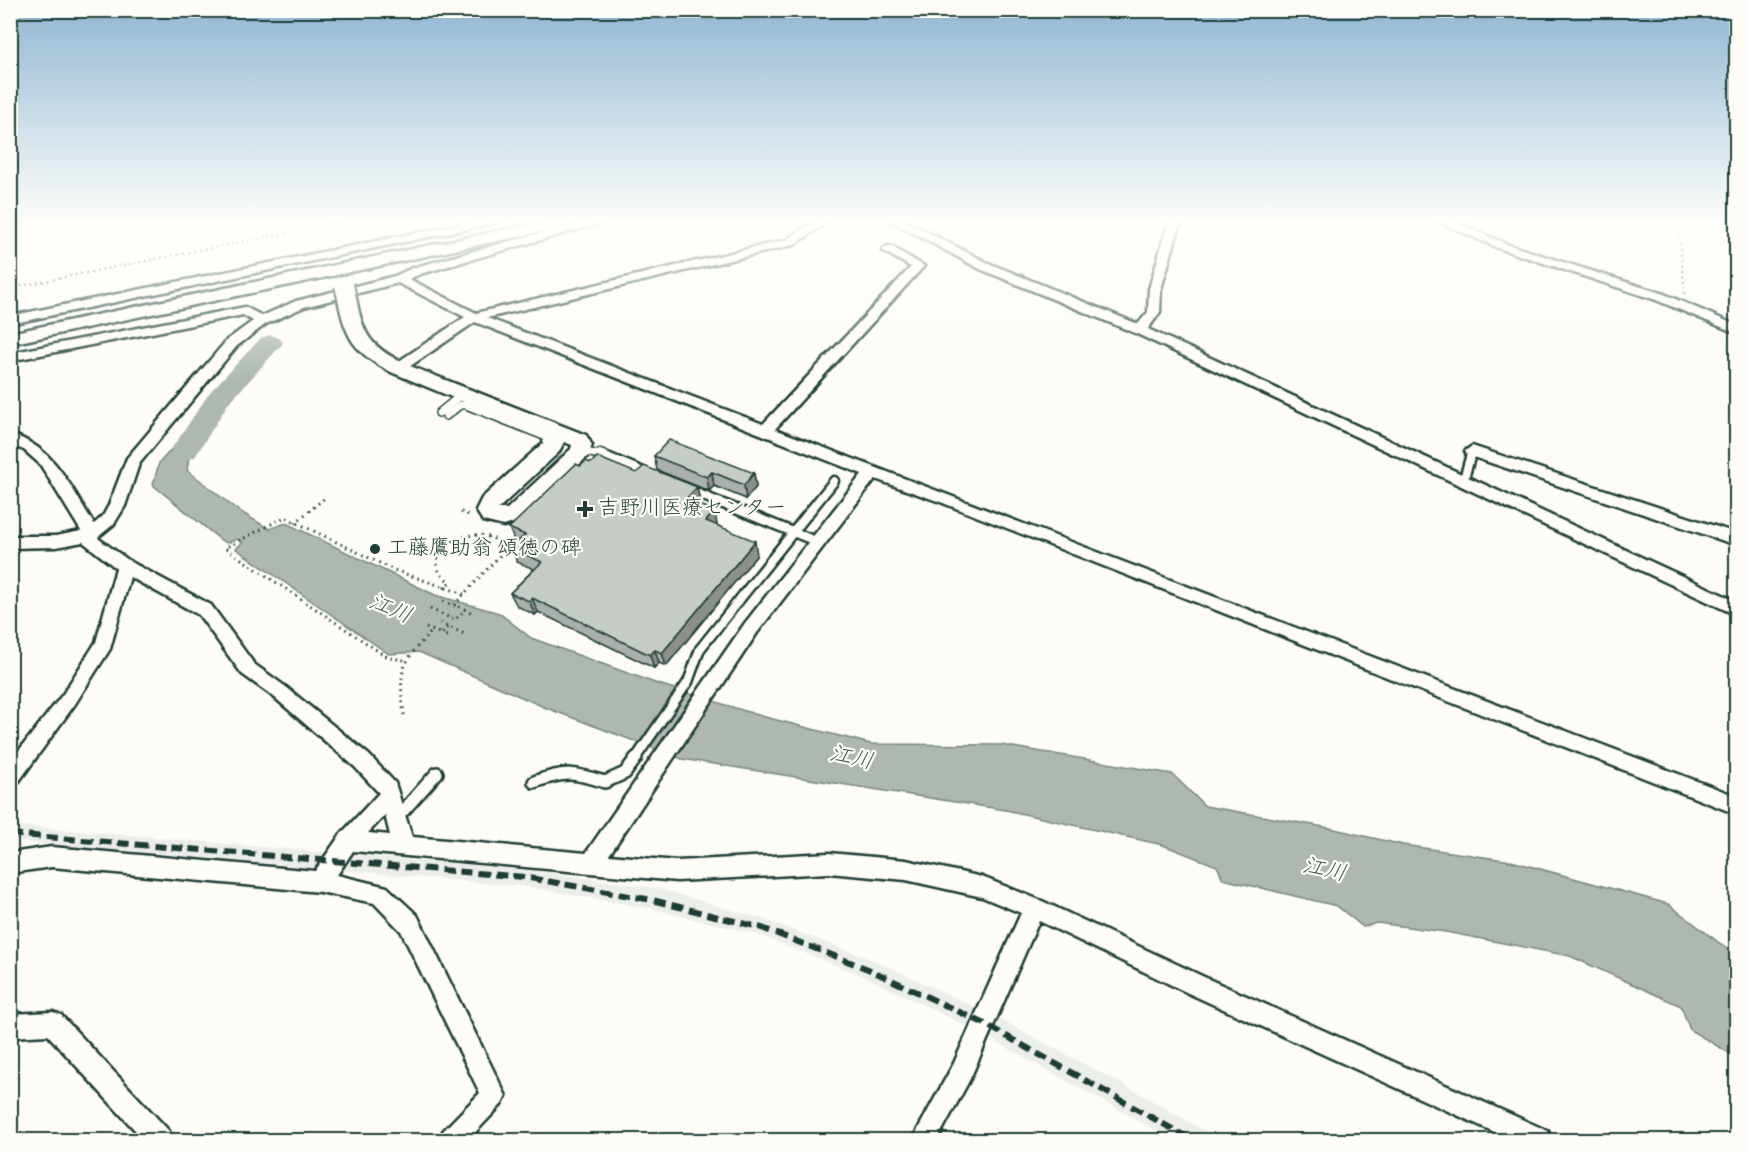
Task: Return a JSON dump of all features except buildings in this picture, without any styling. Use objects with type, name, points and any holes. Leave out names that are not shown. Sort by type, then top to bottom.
[{"type":"street","points":[[10,320],[230,275]]},
{"type":"street","points":[[10,339],[344,285],[380,275]]},
{"type":"street","points":[[10,542],[78,540],[90,536],[111,517],[125,477],[142,450],[232,343],[261,321],[300,304],[410,275]]},
{"type":"street","points":[[398,368],[474,317],[655,275]]},
{"type":"street","points":[[765,431],[910,275]]},
{"type":"street","points":[[1005,275],[1140,330],[1737,608]]},
{"type":"street","points":[[1140,330],[1154,312],[1155,289],[1159,275]]},
{"type":"street","points":[[1592,275],[1640,290],[1737,329]]},
{"type":"street","points":[[399,279],[474,317],[872,472],[948,498],[1737,805]]},
{"type":"street","points":[[344,285],[351,322],[364,347],[373,356],[554,436],[579,440],[582,445],[581,451],[514,515],[504,518],[491,516],[487,510],[489,503],[552,447],[554,436]]},
{"type":"street","points":[[10,357],[244,311],[261,321]]},
{"type":"street","points":[[10,439],[29,446],[45,460],[89,529],[91,542],[125,566],[205,610],[248,669],[280,692],[362,761],[388,789],[402,840],[409,846]]},
{"type":"street","points":[[1472,452],[1737,539]]},
{"type":"street","points":[[591,864],[751,628],[872,472]]},
{"type":"street","points":[[10,778],[69,699],[104,644],[125,566]]},
{"type":"street","points":[[320,882],[348,842],[389,796]]},
{"type":"street","points":[[348,842],[677,871],[829,863],[906,870],[982,887],[1034,908],[1196,985],[1539,1140]]},
{"type":"street","points":[[10,863],[52,856],[320,882],[380,894],[409,923],[494,1096],[452,1140]]},
{"type":"street","points":[[924,1140],[962,1071],[1034,908]]},
{"type":"street","points":[[10,1026],[53,1023],[160,1140]]},
{"type":"lane","points":[[462,394],[443,415],[460,405],[466,405],[554,436]]},
{"type":"lane","points":[[581,451],[594,452],[660,479]]},
{"type":"lane","points":[[1463,482],[1472,452]]},
{"type":"lane","points":[[534,782],[560,773],[575,773],[605,782],[625,773],[688,682],[700,649],[834,481]]},
{"type":"lane","points":[[682,488],[818,542]]},
{"type":"lane","points":[[394,816],[404,810],[437,773]]},
{"type":"path","points":[[10,288],[77,275]]},
{"type":"path","points":[[1684,275],[1687,308]]},
{"type":"path","points":[[295,523],[327,496]]},
{"type":"path","points":[[404,660],[387,657],[225,548],[285,517],[424,583],[464,594]]},
{"type":"path","points":[[444,588],[450,582],[440,577],[435,565],[437,558],[447,545],[460,538],[477,535],[509,546]]},
{"type":"path","points":[[454,605],[519,535]]},
{"type":"path","points":[[443,601],[475,614]]},
{"type":"path","points":[[430,609],[455,620]]},
{"type":"path","points":[[442,634],[465,609]]},
{"type":"path","points":[[440,623],[467,635]]},
{"type":"path","points":[[426,628],[447,636]]},
{"type":"path","points":[[404,714],[400,684],[404,660],[433,630]]},
{"type":"shaded area","points":[[10,825],[528,870],[656,888],[766,920],[873,960],[988,1013],[1139,1093],[1220,1140],[1173,1140],[979,1032],[866,977],[759,935],[649,908],[520,886],[11,841]]},
{"type":"water","points":[[204,413],[215,414],[190,451],[187,470],[236,509],[269,529],[286,523],[435,595],[499,613],[531,638],[655,683],[761,716],[871,744],[1001,745],[1172,774],[1205,806],[1330,828],[1403,845],[1511,861],[1668,904],[1730,951],[1736,953],[1736,1057],[1690,1030],[1681,1006],[1570,956],[1446,932],[1377,923],[1363,927],[1337,906],[1223,879],[1217,866],[1163,845],[1006,810],[682,759],[544,707],[419,652],[389,654],[236,549],[243,542],[238,539],[227,543],[221,540],[153,485],[159,463]]},
{"type":"waterway","name":"江川","points":[[185,450],[219,398],[270,343]]},
{"type":"railway","points":[[10,834],[524,877],[652,900],[762,928],[868,969],[983,1023],[1192,1140]]},
{"type":"place","name":"吉野川医療センター","points":[[585,509]]},
{"type":"place","name":"工藤鷹助翁 頌徳の碑","points":[[375,549]]}]
